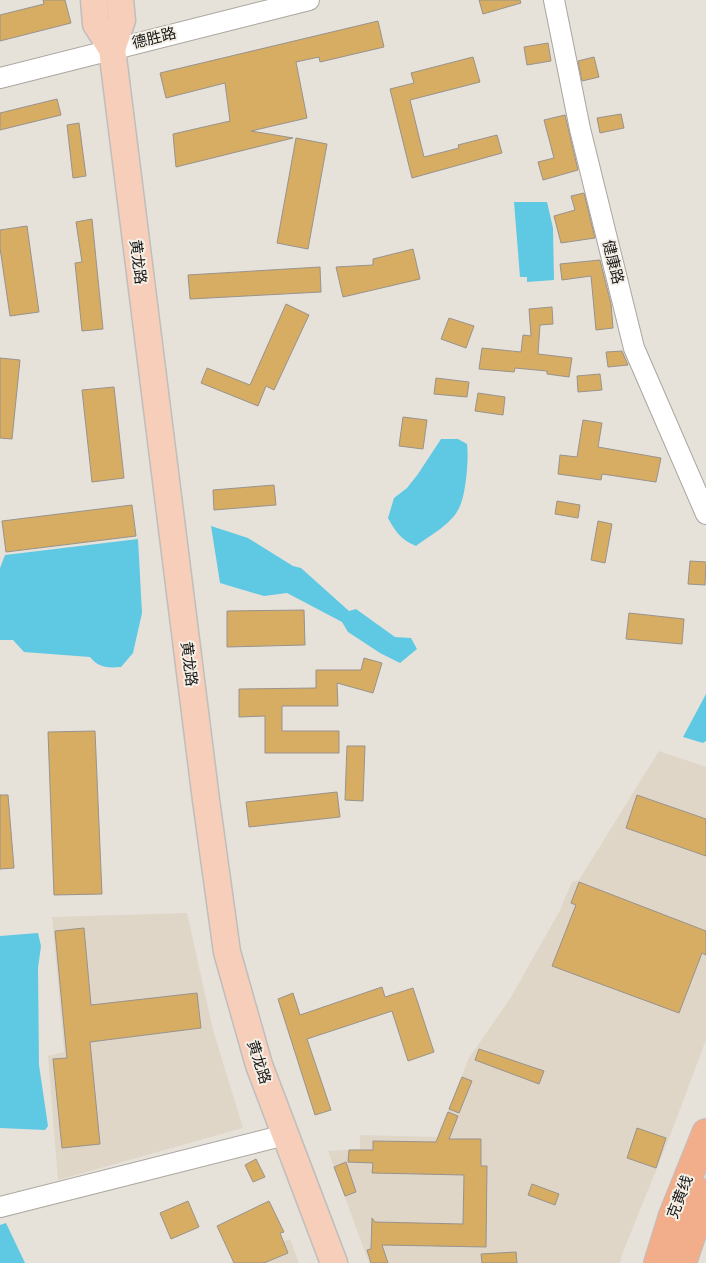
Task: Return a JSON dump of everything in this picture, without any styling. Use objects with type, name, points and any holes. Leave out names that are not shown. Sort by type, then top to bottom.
[{"type":"highway","name":"克黄线","points":[[658,1263],[673,1215],[706,1133]]},
{"type":"highway","name":"克黄线","points":[[682,1263],[706,1193]]},
{"type":"main road","name":"黄龙路","points":[[94,0],[96,24],[112,49],[203,782],[227,952],[259,1065],[334,1263]]},
{"type":"main road","name":"黄龙路","points":[[112,49],[122,20],[120,0]]},
{"type":"street","name":"德胜路","points":[[0,78],[309,0]]},
{"type":"street","name":"健康路","points":[[554,0],[580,129],[634,348],[706,514]]},
{"type":"street","points":[[0,1208],[285,1135]]},
{"type":"shaded area","points":[[659,751],[706,767],[706,1040],[620,1263],[369,1263],[328,1151],[360,1149],[360,1135],[437,1137],[469,1058],[511,997],[559,912],[572,882],[579,880]]},
{"type":"shaded area","points":[[187,913],[213,1030],[243,1128],[58,1180],[48,1056],[64,1052],[52,917]]},
{"type":"shaded area","points":[[290,1239],[299,1263],[230,1263]]},
{"type":"water","points":[[514,202],[547,202],[553,228],[554,280],[527,282],[527,277],[520,277]]},
{"type":"water","points":[[441,439],[458,439],[467,444],[467,468],[463,497],[458,510],[450,521],[416,546],[399,535],[388,518],[394,498],[407,488]]},
{"type":"water","points":[[211,526],[248,538],[293,566],[301,568],[349,611],[356,609],[395,637],[411,638],[417,649],[400,663],[380,653],[348,632],[342,622],[287,593],[264,596],[220,583]]},
{"type":"water","points":[[138,539],[142,613],[133,653],[121,667],[104,666],[90,657],[24,652],[13,640],[0,640],[0,568],[5,555]]},
{"type":"water","points":[[706,694],[706,741],[703,743],[683,737]]},
{"type":"water","points":[[38,933],[41,946],[38,968],[39,1065],[48,1126],[45,1130],[0,1128],[0,936]]},
{"type":"water","points":[[6,1223],[25,1263],[0,1263],[0,1225]]},
{"type":"building","points":[[43,0],[65,0],[71,23],[0,41],[0,15],[44,4]]},
{"type":"building","points":[[479,0],[520,0],[521,3],[483,14]]},
{"type":"building","points":[[378,21],[384,47],[320,62],[319,57],[296,62],[307,118],[251,131],[293,138],[176,167],[173,134],[230,121],[225,83],[166,98],[160,73]]},
{"type":"building","points":[[548,43],[551,61],[527,65],[524,47]]},
{"type":"building","points":[[473,57],[480,82],[410,100],[424,157],[459,148],[458,145],[497,135],[502,153],[412,178],[390,89],[414,83],[411,73]]},
{"type":"building","points":[[594,57],[599,77],[582,81],[578,61]]},
{"type":"building","points":[[57,99],[61,115],[0,130],[0,113]]},
{"type":"building","points":[[621,114],[624,128],[600,133],[597,118]]},
{"type":"building","points":[[565,115],[578,170],[543,180],[538,162],[554,158],[544,120]]},
{"type":"building","points":[[79,123],[86,176],[73,178],[67,125]]},
{"type":"building","points":[[296,138],[327,144],[308,249],[277,243]]},
{"type":"building","points":[[584,193],[595,238],[561,243],[554,216],[575,210],[571,196]]},
{"type":"building","points":[[92,219],[103,329],[82,331],[75,263],[82,262],[76,222]]},
{"type":"building","points":[[27,226],[39,312],[10,316],[0,248],[0,230]]},
{"type":"building","points":[[413,249],[420,279],[343,297],[336,267],[373,265],[373,259]]},
{"type":"building","points":[[600,260],[611,304],[613,328],[596,330],[591,276],[562,280],[560,264]]},
{"type":"building","points":[[320,267],[321,292],[190,299],[188,275]]},
{"type":"building","points":[[286,304],[309,315],[274,390],[266,386],[258,406],[201,383],[207,368],[250,385]]},
{"type":"building","points":[[552,307],[553,324],[540,325],[538,354],[572,358],[569,377],[547,374],[547,371],[515,368],[514,372],[479,369],[482,348],[521,352],[523,335],[531,336],[529,309]]},
{"type":"building","points":[[449,318],[474,326],[466,348],[441,339]]},
{"type":"building","points":[[622,351],[628,365],[608,367],[606,352]]},
{"type":"building","points":[[0,358],[20,360],[12,439],[0,438]]},
{"type":"building","points":[[600,374],[602,390],[578,392],[577,376]]},
{"type":"building","points":[[436,378],[469,382],[467,397],[434,394]]},
{"type":"building","points":[[114,387],[124,478],[92,482],[82,390]]},
{"type":"building","points":[[478,393],[505,397],[503,415],[475,411]]},
{"type":"building","points":[[403,417],[427,420],[423,449],[399,446]]},
{"type":"building","points":[[583,420],[602,423],[598,447],[661,458],[656,482],[602,474],[601,480],[558,474],[560,455],[577,457]]},
{"type":"building","points":[[274,485],[276,505],[214,510],[213,490]]},
{"type":"building","points":[[557,501],[580,505],[578,518],[555,514]]},
{"type":"building","points":[[132,505],[136,536],[6,552],[2,521]]},
{"type":"building","points":[[598,521],[612,524],[605,563],[591,560]]},
{"type":"building","points":[[690,561],[706,562],[705,585],[688,584]]},
{"type":"building","points":[[304,610],[305,645],[227,647],[227,611]]},
{"type":"building","points":[[629,613],[684,619],[682,644],[626,639]]},
{"type":"building","points":[[364,658],[382,663],[373,693],[337,683],[338,706],[282,706],[282,731],[339,731],[339,753],[265,753],[265,716],[239,717],[239,689],[316,688],[316,670],[361,670]]},
{"type":"building","points":[[95,731],[102,894],[54,895],[48,732]]},
{"type":"building","points":[[347,746],[365,746],[363,801],[345,800]]},
{"type":"building","points":[[337,792],[340,817],[249,827],[246,802]]},
{"type":"building","points":[[0,795],[8,795],[14,868],[0,869]]},
{"type":"building","points":[[637,795],[706,819],[706,856],[626,828]]},
{"type":"building","points":[[579,882],[706,931],[706,955],[702,953],[679,1013],[552,966],[576,905],[571,903]]},
{"type":"building","points":[[84,928],[91,1005],[197,993],[201,1028],[90,1042],[100,1144],[62,1148],[53,1059],[67,1058],[55,931]]},
{"type":"building","points":[[382,987],[385,997],[413,988],[434,1052],[408,1061],[392,1011],[307,1039],[331,1110],[315,1115],[278,999],[293,993],[300,1015]]},
{"type":"building","points":[[479,1049],[544,1071],[539,1084],[475,1060]]},
{"type":"building","points":[[462,1077],[472,1081],[459,1113],[449,1109]]},
{"type":"building","points":[[448,1112],[458,1116],[449,1139],[481,1139],[481,1166],[487,1166],[486,1247],[382,1245],[388,1263],[371,1263],[367,1250],[371,1249],[372,1218],[375,1222],[463,1224],[464,1175],[372,1173],[373,1163],[348,1162],[349,1150],[373,1150],[373,1141],[436,1142]]},
{"type":"building","points":[[637,1128],[666,1138],[656,1168],[627,1158]]},
{"type":"building","points":[[256,1159],[265,1177],[253,1182],[245,1165]]},
{"type":"building","points":[[346,1162],[356,1192],[345,1196],[334,1167]]},
{"type":"building","points":[[532,1184],[559,1194],[555,1205],[528,1195]]},
{"type":"building","points":[[188,1201],[199,1227],[171,1239],[160,1213]]},
{"type":"building","points":[[269,1201],[284,1232],[280,1233],[288,1253],[264,1263],[234,1263],[217,1226]]},
{"type":"building","points":[[516,1252],[517,1263],[482,1263],[481,1254]]}]
